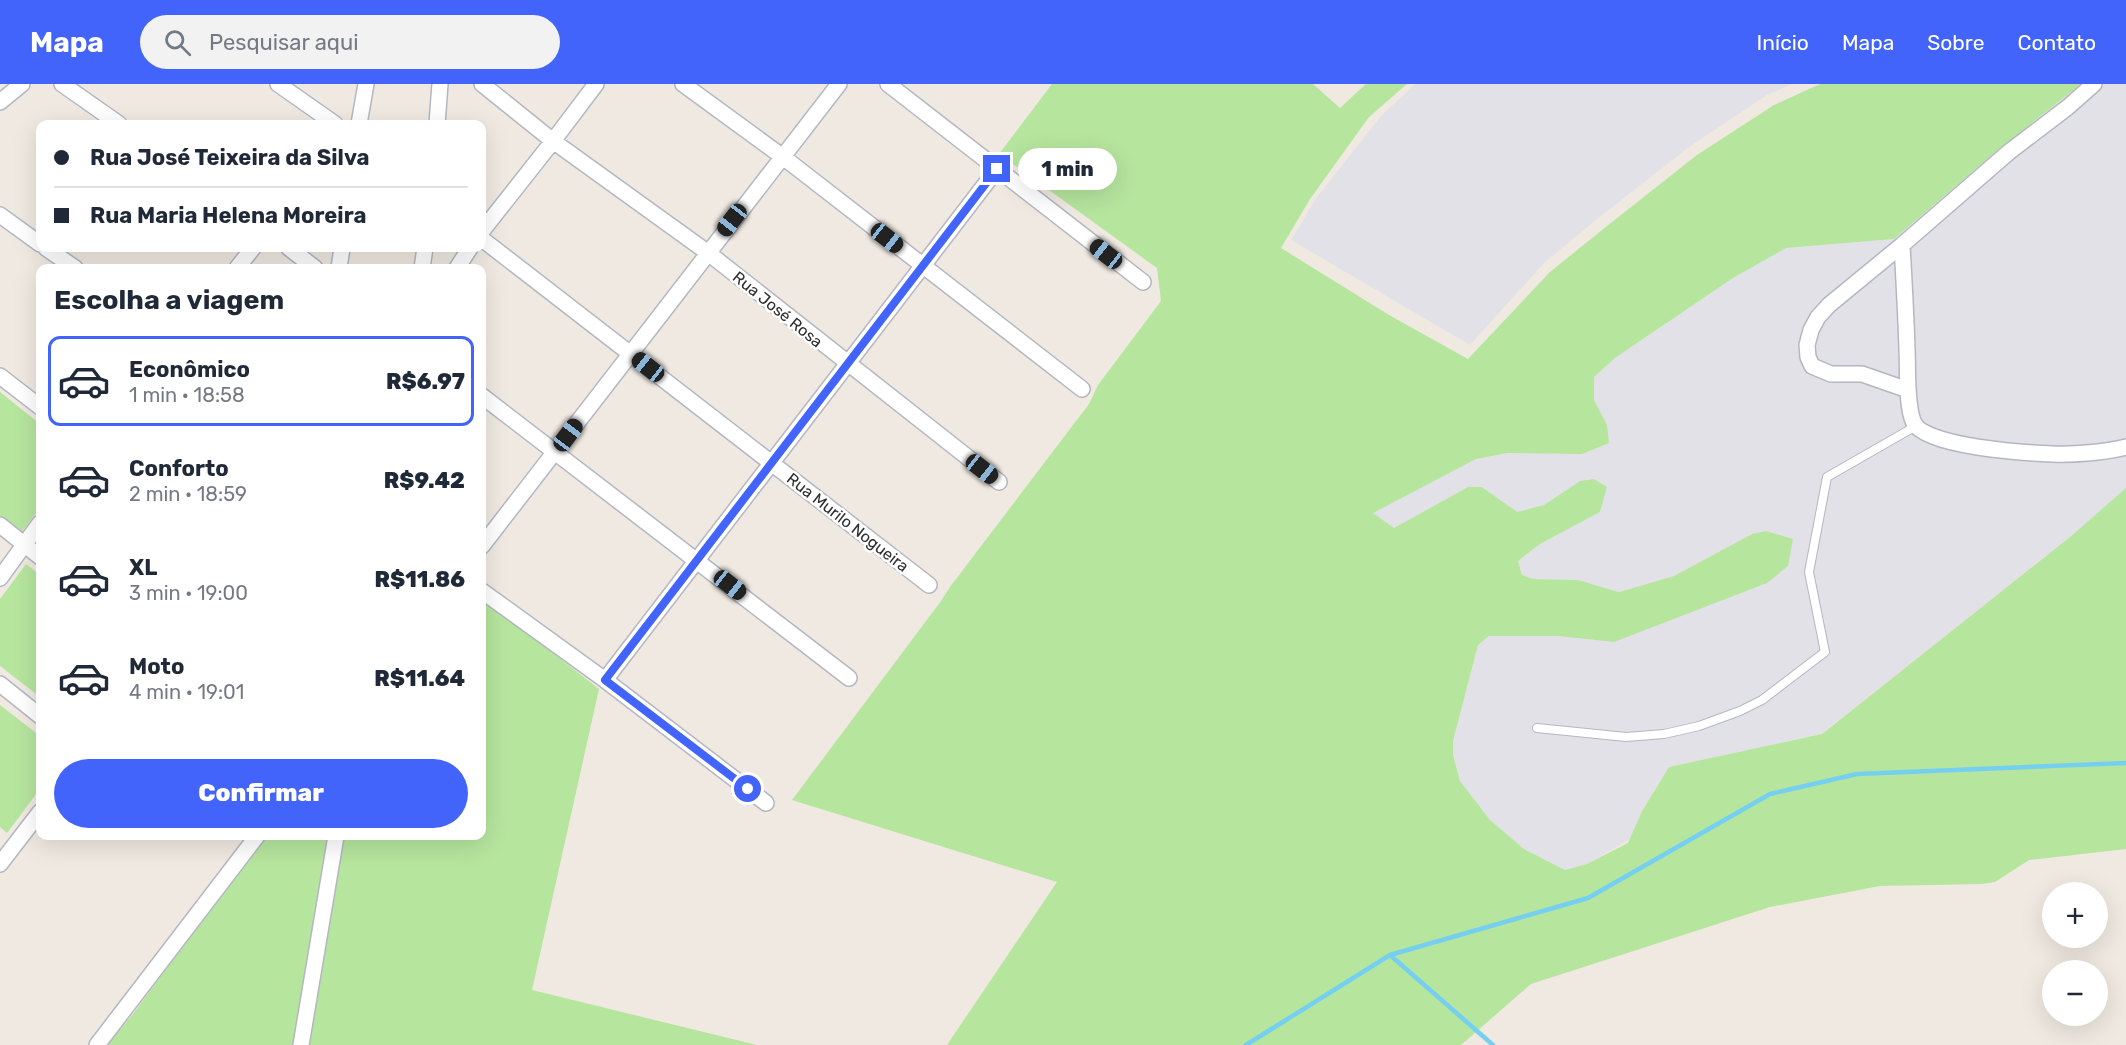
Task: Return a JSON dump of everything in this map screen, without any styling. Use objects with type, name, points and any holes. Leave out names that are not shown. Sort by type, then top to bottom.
[{"type":"street","points":[[0,102],[22,84]]},
{"type":"street","points":[[62,84],[113,120]]},
{"type":"street","points":[[278,84],[329,120]]},
{"type":"street","points":[[360,120],[366,84]]},
{"type":"street","points":[[437,120],[440,84]]},
{"type":"street","name":"Rua José Rosa","points":[[482,84],[553,141],[707,252],[999,482]]},
{"type":"street","points":[[486,226],[596,84]]},
{"type":"street","points":[[684,84],[783,157],[1082,389]]},
{"type":"street","points":[[486,541],[839,84]]},
{"type":"street","points":[[888,84],[1143,282]]},
{"type":"street","points":[[1908,390],[1862,374],[1832,374],[1812,366],[1808,357],[1809,338],[1818,317],[1829,305],[2009,152],[2094,84]]},
{"type":"street","points":[[605,680],[997,169]]},
{"type":"street","points":[[0,215],[36,241]]},
{"type":"street","name":"Rua Murilo Nogueira","points":[[486,242],[929,585]]},
{"type":"street","points":[[1902,245],[1908,390],[1912,421],[1922,432],[1970,446],[2055,454],[2126,447]]},
{"type":"street","points":[[52,252],[69,264]]},
{"type":"street","points":[[240,264],[250,252]]},
{"type":"street","points":[[294,252],[310,264]]},
{"type":"street","points":[[0,376],[36,404]]},
{"type":"street","points":[[486,399],[849,678]]},
{"type":"street","points":[[0,525],[36,554]]},
{"type":"street","points":[[0,578],[36,528]]},
{"type":"street","points":[[486,594],[605,680],[766,803]]},
{"type":"street","points":[[0,684],[36,713]]},
{"type":"street","points":[[0,864],[5,847],[36,816]]},
{"type":"street","points":[[97,1045],[254,840]]},
{"type":"street","points":[[301,1045],[335,840]]},
{"type":"lane","points":[[1537,728],[1626,737],[1664,734],[1699,726],[1762,700],[1825,652],[1809,572],[1827,477],[1916,426]]},
{"type":"shaded area","points":[[1415,84],[1792,84],[1767,95],[1689,147],[1601,216],[1545,262],[1470,345],[1291,240],[1317,197],[1381,116]]},
{"type":"shaded area","points":[[2081,84],[2126,84],[2126,488],[2070,537],[1821,734],[1669,767],[1643,808],[1630,839],[1587,864],[1565,870],[1524,849],[1490,820],[1460,781],[1453,755],[1453,741],[1478,645],[1489,636],[1558,636],[1614,642],[1752,534],[1674,576],[1619,592],[1578,580],[1534,579],[1522,575],[1518,561],[1540,544],[1600,512],[1580,481],[1544,505],[1517,513],[1482,487],[1469,487],[1394,528],[1372,513],[1476,459],[1507,453],[1544,453],[1607,425],[1594,400],[1594,377],[1615,358],[1733,278],[1786,248],[1894,239],[2000,148]]},
{"type":"green space","points":[[1052,84],[1313,84],[1340,108],[1366,84],[1407,84],[1369,117],[1310,199],[1281,248],[1389,315],[1468,359],[1550,272],[1697,155],[1774,105],[1820,84],[2081,84],[2000,148],[1894,239],[1786,248],[1733,278],[1615,358],[1594,377],[1594,400],[1607,425],[1609,443],[1582,454],[1507,453],[1476,459],[1373,513],[1394,528],[1468,487],[1482,487],[1517,512],[1544,505],[1580,481],[1594,479],[1607,487],[1600,512],[1540,544],[1518,561],[1522,575],[1534,579],[1578,580],[1619,592],[1674,576],[1752,534],[1766,531],[1793,539],[1788,566],[1767,583],[1614,642],[1558,636],[1489,636],[1478,645],[1453,741],[1453,755],[1460,781],[1490,820],[1524,849],[1565,870],[1587,864],[1628,843],[1642,811],[1669,767],[1822,734],[2070,537],[2126,488],[2126,849],[2029,860],[1995,882],[1880,886],[1770,907],[1531,984],[1461,1045],[947,1045],[1057,882],[792,800],[1089,404],[1098,385],[1161,301],[1157,268],[999,154]]},
{"type":"green space","points":[[0,392],[36,421],[36,513],[20,534],[0,518]]},
{"type":"green space","points":[[26,564],[36,572],[36,694],[0,666],[0,599]]},
{"type":"green space","points":[[486,601],[599,689],[532,990],[757,1045],[309,1045],[319,968],[343,840],[486,840]]},
{"type":"green space","points":[[0,705],[36,733],[36,794],[7,833],[0,827]]},
{"type":"green space","points":[[261,840],[330,840],[298,1045],[107,1045],[133,1014]]},
{"type":"waterway","points":[[1246,1045],[1390,955],[1588,898],[1770,794],[1857,774],[2126,763]]},
{"type":"waterway","points":[[1390,955],[1493,1045]]},
{"type":"route","points":[[748,789],[605,680],[745,494],[997,169]]}]
